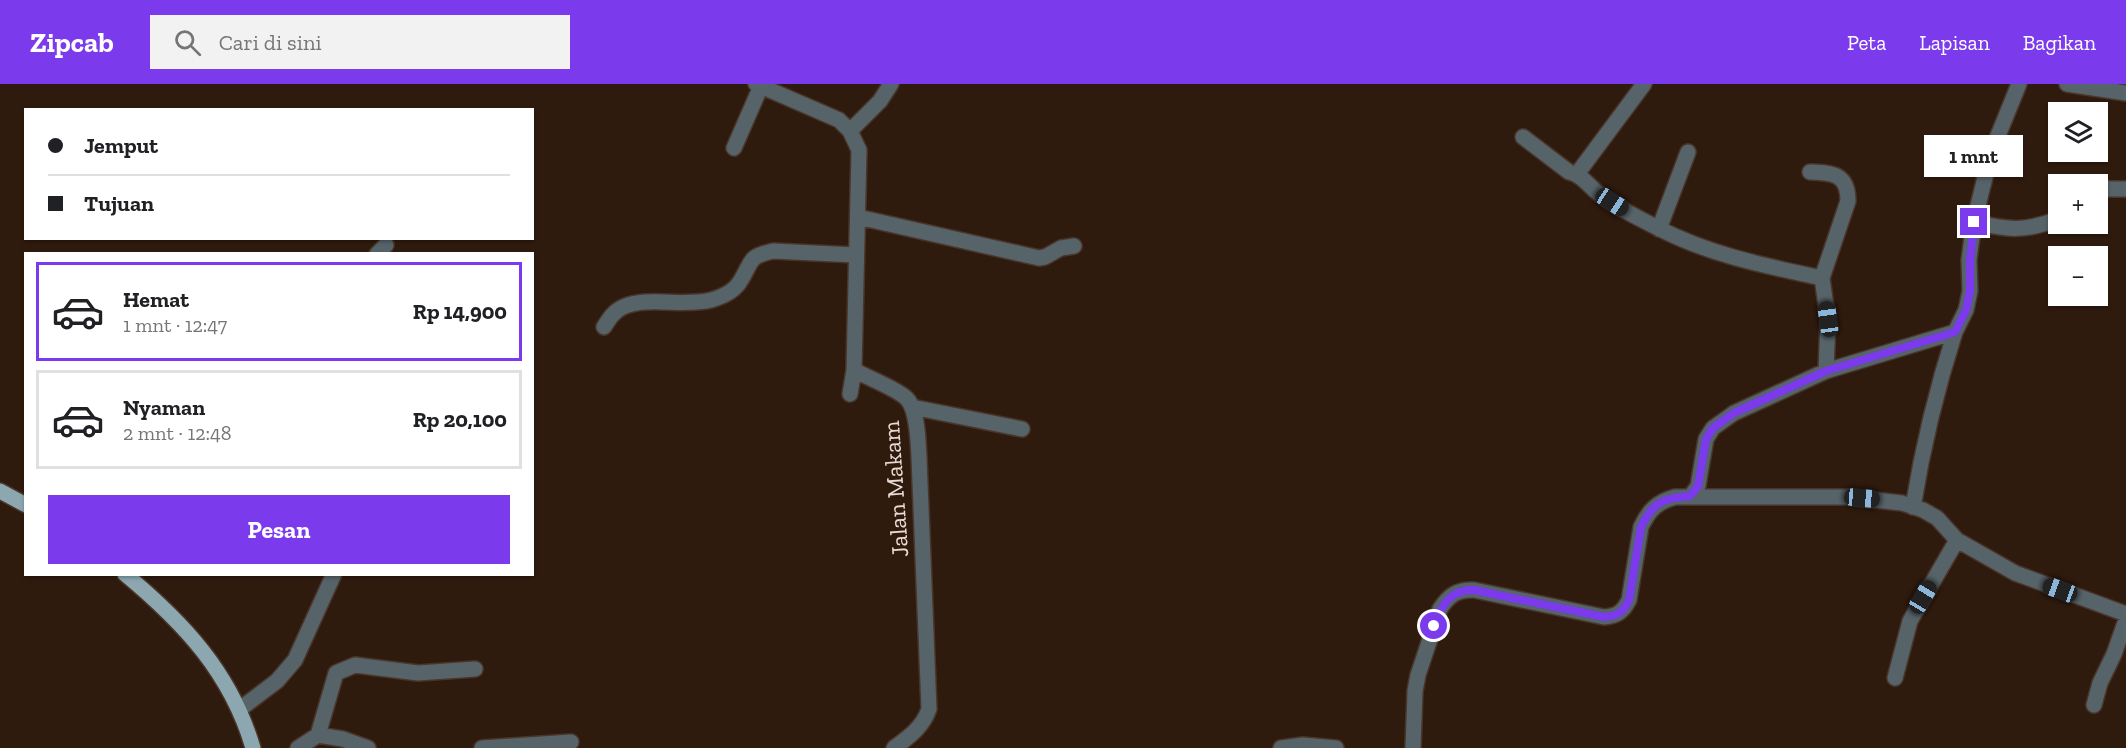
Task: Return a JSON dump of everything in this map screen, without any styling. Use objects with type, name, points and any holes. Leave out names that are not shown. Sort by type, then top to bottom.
[{"type":"main road","points":[[0,491],[24,504]]},
{"type":"main road","points":[[126,576],[191,635],[240,709],[254,748]]},
{"type":"street","points":[[850,131],[880,101],[891,84]]},
{"type":"street","points":[[1577,174],[1644,84]]},
{"type":"street","points":[[1913,507],[1935,394],[1955,332],[1966,310],[1970,291],[1974,222],[1991,153],[2019,84]]},
{"type":"street","points":[[2067,84],[2126,93]]},
{"type":"street","points":[[734,148],[758,85],[839,120],[850,131],[857,143],[861,159],[856,255],[854,370],[850,394]]},
{"type":"street","points":[[1523,136],[1569,172],[1577,174],[1597,192],[1659,229],[1715,252],[1822,278]]},
{"type":"street","points":[[1659,229],[1688,152]]},
{"type":"street","points":[[1810,172],[1834,174],[1843,181],[1848,190],[1848,201],[1822,278],[1828,319],[1826,371]]},
{"type":"street","points":[[2108,189],[2126,189]]},
{"type":"street","points":[[858,217],[1039,258],[1045,258],[1061,248],[1074,246]]},
{"type":"street","points":[[1974,222],[2016,230],[2048,223]]},
{"type":"street","points":[[604,327],[616,312],[631,305],[689,303],[724,295],[739,284],[754,257],[773,251],[856,255]]},
{"type":"street","points":[[1690,496],[1698,486],[1706,439],[1713,428],[1734,413],[1826,371],[1955,332]]},
{"type":"street","name":"Jalan Makam","points":[[854,370],[906,398],[912,407],[915,419],[919,457],[929,709],[919,728],[894,748]]},
{"type":"street","points":[[912,407],[1023,429]]},
{"type":"street","points":[[1413,748],[1415,691],[1418,675],[1440,609],[1446,600],[1455,593],[1474,590],[1604,617],[1616,616],[1624,610],[1629,600],[1641,527],[1646,516],[1662,500],[1690,496],[1847,497],[1913,507],[1937,518],[1957,540],[2015,573],[2126,614]]},
{"type":"street","points":[[1895,678],[1910,621],[1957,540]]},
{"type":"street","points":[[240,709],[277,681],[295,660],[333,576]]},
{"type":"street","points":[[2094,705],[2100,683],[2114,654],[2126,620]]},
{"type":"street","points":[[298,748],[318,735],[336,673],[355,665],[418,673],[475,669]]},
{"type":"street","points":[[318,735],[343,739],[368,748]]},
{"type":"street","points":[[482,748],[571,742]]},
{"type":"street","points":[[1281,748],[1311,745],[1336,748]]},
{"type":"route","points":[[1434,626],[1446,600],[1455,593],[1465,590],[1604,617],[1616,616],[1624,610],[1629,600],[1641,527],[1646,516],[1662,500],[1690,496],[1698,486],[1706,439],[1713,428],[1734,413],[1826,371],[1955,332],[1966,310],[1970,291],[1974,222]]}]
